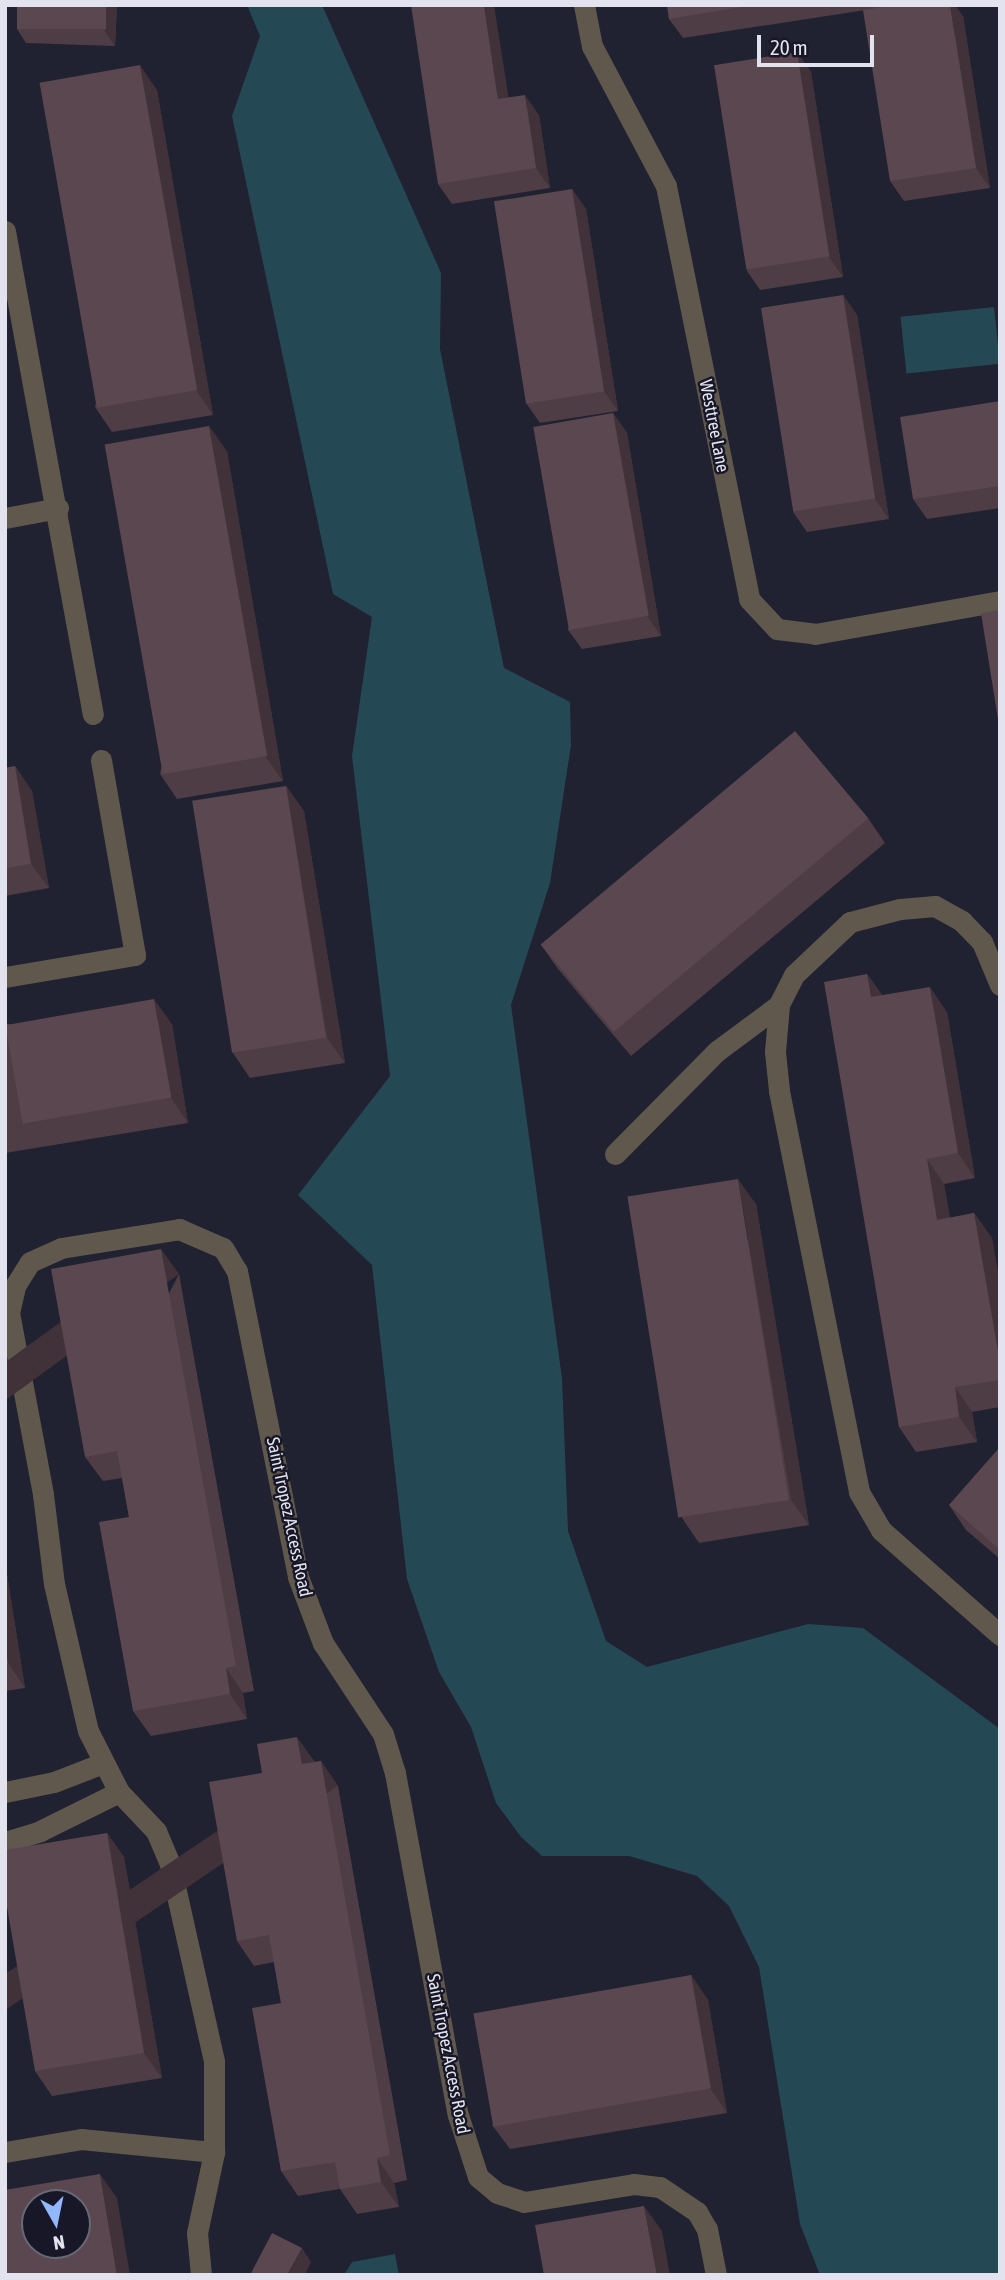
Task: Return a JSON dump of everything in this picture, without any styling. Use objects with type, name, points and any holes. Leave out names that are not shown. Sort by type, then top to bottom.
[{"type":"street","name":"Westtree Lane","points":[[584,5],[592,46],[666,187],[749,599],[777,629],[815,634],[1000,601]]},
{"type":"street","points":[[5,232],[58,508],[93,714]]},
{"type":"street","points":[[5,518],[58,508]]},
{"type":"street","points":[[5,978],[135,955],[101,760]]},
{"type":"street","points":[[997,972],[982,942],[962,920],[934,906],[900,909],[850,922],[793,975],[779,1005],[775,1052],[779,1091],[859,1492],[881,1530],[1000,1635]]},
{"type":"street","points":[[615,1154],[717,1051],[779,1005]]},
{"type":"street","name":"Saint Tropez Access Road","points":[[201,2275],[197,2232],[214,2152],[214,2062],[170,1864],[156,1831],[119,1792],[88,1731],[54,1584],[43,1494],[9,1314],[15,1286],[30,1262],[61,1248],[178,1229],[223,1248],[237,1271],[298,1577],[323,1643],[383,1734],[395,1773],[458,2115],[478,2177],[497,2193],[524,2202],[634,2184],[660,2187],[697,2212],[707,2229],[716,2275]]},
{"type":"street","points":[[5,1792],[54,1782],[103,1763]]},
{"type":"street","points":[[5,1842],[40,1831],[119,1792]]},
{"type":"street","points":[[5,2152],[80,2139],[214,2152]]},
{"type":"water","points":[[247,5],[322,5],[441,273],[440,349],[504,668],[570,702],[571,745],[550,883],[511,1005],[562,1378],[568,1531],[606,1641],[647,1667],[808,1624],[863,1628],[1000,1729],[1000,2275],[820,2275],[800,2224],[759,1967],[729,1906],[697,1876],[629,1856],[542,1856],[521,1837],[496,1803],[471,1727],[439,1672],[407,1579],[372,1265],[298,1195],[390,1076],[352,756],[372,617],[333,594],[232,116],[260,36]]},
{"type":"water","points":[[994,307],[1000,364],[906,374],[901,317]]},
{"type":"water","points":[[395,2254],[399,2275],[344,2275],[352,2262]]},
{"type":"building","points":[[17,5],[106,5],[106,29],[17,29]]},
{"type":"building","points":[[411,5],[484,5],[498,99],[525,95],[536,168],[438,184]]},
{"type":"building","points":[[667,5],[753,5],[669,19]]},
{"type":"building","points":[[894,5],[950,5],[976,168],[890,181],[863,10]]},
{"type":"building","points":[[797,52],[829,256],[746,270],[714,65]]},
{"type":"building","points":[[140,65],[197,390],[97,408],[40,83]]},
{"type":"building","points":[[572,189],[604,391],[526,404],[494,201]]},
{"type":"building","points":[[843,295],[875,498],[793,511],[761,308]]},
{"type":"building","points":[[1000,401],[1000,486],[913,499],[900,417]]},
{"type":"building","points":[[613,413],[649,616],[569,630],[533,427]]},
{"type":"building","points":[[209,426],[267,756],[163,774],[105,444]]},
{"type":"building","points":[[1000,610],[1000,732],[981,613]]},
{"type":"building","points":[[795,731],[868,818],[614,1032],[541,944]]},
{"type":"building","points":[[15,766],[31,864],[5,868],[5,768]]},
{"type":"building","points":[[286,786],[326,1038],[232,1053],[192,801]]},
{"type":"building","points":[[867,974],[871,997],[930,987],[958,1153],[927,1159],[937,1220],[974,1213],[1000,1363],[1000,1380],[955,1387],[959,1417],[899,1427],[824,982]]},
{"type":"building","points":[[154,999],[171,1097],[23,1124],[5,1025]]},
{"type":"building","points":[[738,1179],[789,1500],[678,1518],[627,1197]]},
{"type":"building","points":[[161,1249],[236,1666],[226,1668],[230,1694],[133,1711],[99,1522],[129,1517],[117,1451],[85,1457],[51,1269]]},
{"type":"building","points":[[1000,1448],[1000,1550],[949,1505]]},
{"type":"building","points":[[297,1737],[302,1764],[321,1761],[390,2155],[377,2158],[381,2182],[340,2189],[335,2162],[281,2171],[252,2008],[281,2003],[269,1935],[237,1941],[209,1782],[262,1773],[257,1744]]},
{"type":"building","points":[[107,1833],[144,2053],[35,2071],[5,1895],[5,1850]]},
{"type":"building","points":[[691,1975],[711,2088],[493,2127],[473,2013]]},
{"type":"building","points":[[100,2174],[117,2275],[7,2275],[5,2190]]},
{"type":"building","points":[[644,2206],[657,2275],[544,2275],[535,2225]]},
{"type":"building","points":[[272,2233],[302,2248],[287,2275],[250,2275]]}]
